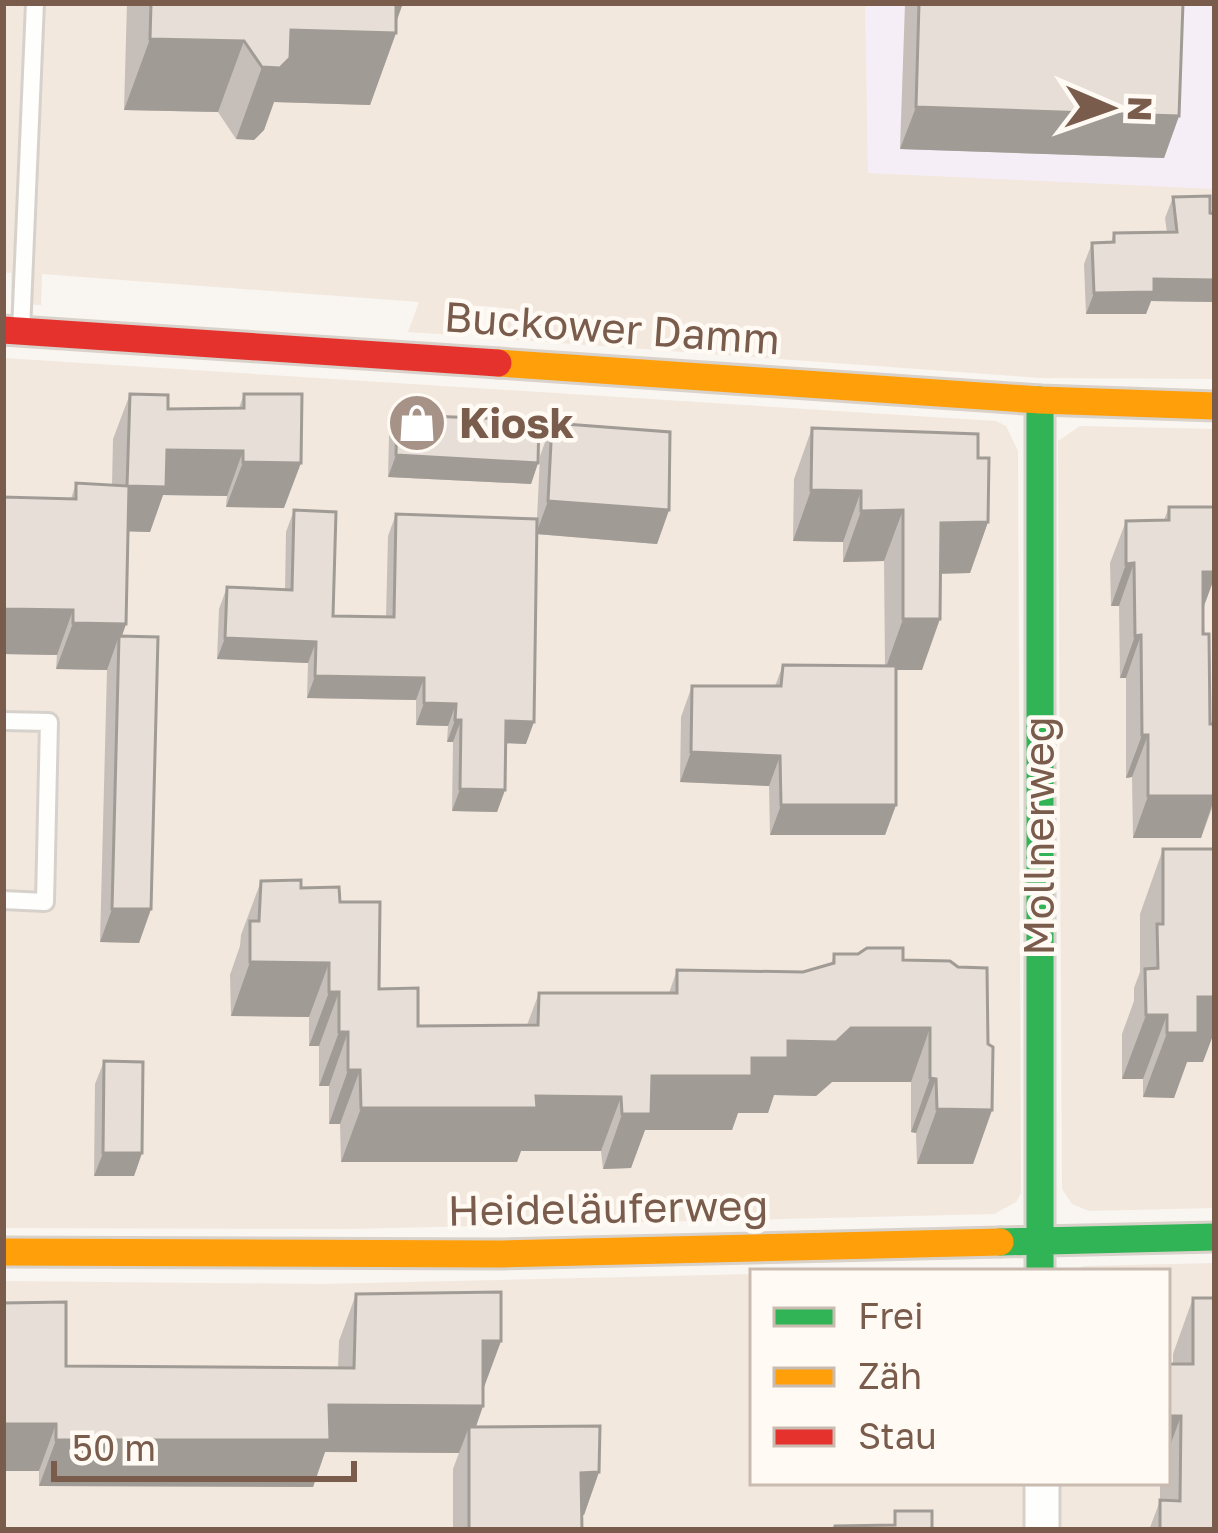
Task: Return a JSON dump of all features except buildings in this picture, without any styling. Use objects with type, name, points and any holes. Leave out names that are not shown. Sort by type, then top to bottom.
[{"type":"street","name":"Buckower Damm","points":[[12,330],[1040,400],[1215,406]]},
{"type":"street","name":"Mollnerweg","points":[[1040,400],[1040,1269]]},
{"type":"street","name":"Heideläuferweg","points":[[3,1252],[502,1254],[1215,1237]]},
{"type":"street","points":[[1042,1485],[1042,1530]]},
{"type":"lane","points":[[12,330],[35,3]]},
{"type":"lane","points":[[3,721],[49,722],[45,902],[3,900]]},
{"type":"shaded area","points":[[3,3],[1215,3],[1215,379],[1041,378],[506,339],[506,308],[445,303],[455,335],[408,332],[419,302],[42,274],[41,305],[11,304],[11,273],[3,272]]},
{"type":"shaded area","points":[[865,3],[1215,3],[1215,189],[868,173]]},
{"type":"shaded area","points":[[3,358],[996,421],[1006,426],[1018,451],[1021,1193],[1016,1202],[994,1214],[349,1229],[3,1228]]},
{"type":"shaded area","points":[[1080,426],[1215,429],[1215,1208],[1089,1211],[1072,1204],[1062,1189],[1058,441]]},
{"type":"shaded area","points":[[1215,1263],[1215,1530],[1060,1530],[1060,1485],[1170,1485],[1170,1269],[1078,1269]]},
{"type":"shaded area","points":[[750,1274],[750,1485],[1024,1485],[1024,1530],[3,1530],[3,1281],[321,1284]]},
{"type":"traffic: fast","points":[[1040,400],[1040,1269]]},
{"type":"traffic: fast","points":[[1000,1242],[1215,1237]]},
{"type":"traffic: slow","points":[[498,363],[1040,400],[1215,406]]},
{"type":"traffic: slow","points":[[3,1252],[502,1254],[1000,1242]]},
{"type":"traffic: jam","points":[[3,330],[498,363]]},
{"type":"place","name":"Kiosk","points":[[417,423]]}]
